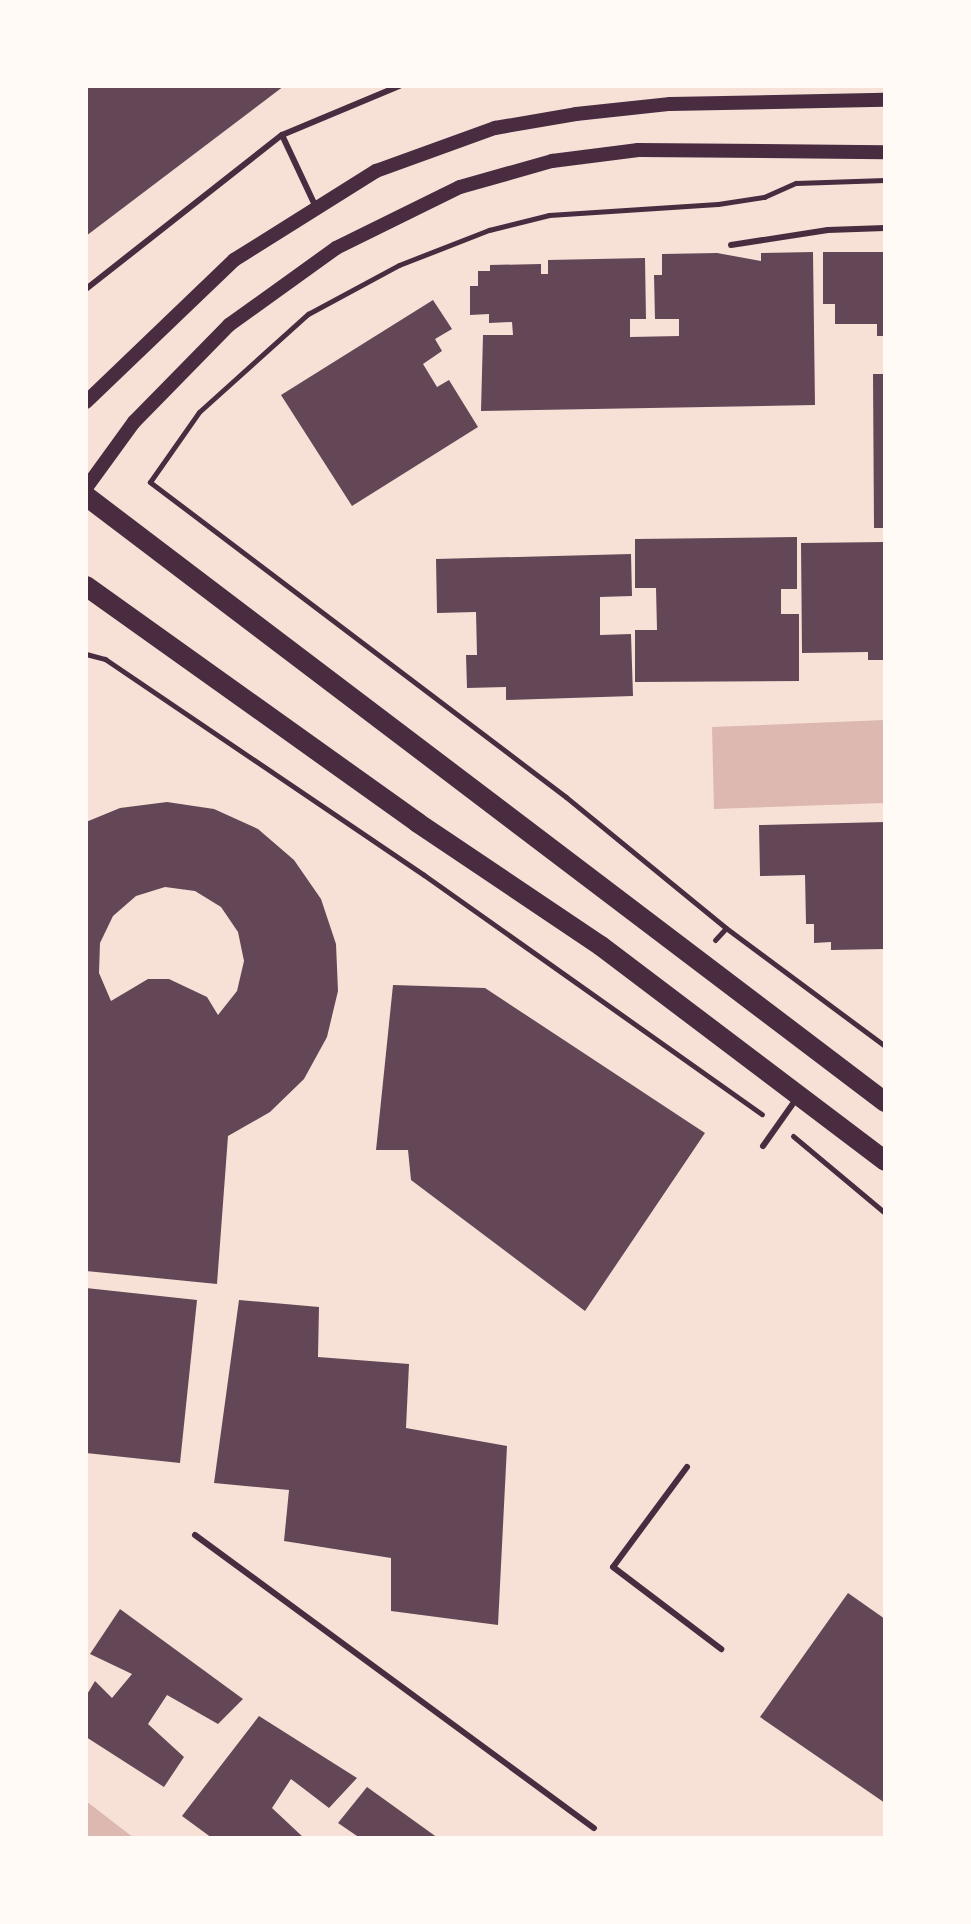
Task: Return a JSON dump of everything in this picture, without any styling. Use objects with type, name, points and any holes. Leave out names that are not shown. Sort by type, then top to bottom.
[{"type":"main road","points":[[86,496],[885,1102]]},
{"type":"main road","points":[[86,586],[418,823],[601,946],[885,1161]]},
{"type":"street","points":[[86,402],[234,260],[315,205],[376,171],[495,128],[670,104],[885,100]]},
{"type":"street","points":[[86,488],[134,422],[229,325],[336,248],[460,187],[552,161],[638,150],[885,152]]},
{"type":"lane","points":[[86,289],[282,135],[399,86]]},
{"type":"lane","points":[[282,135],[315,205]]},
{"type":"lane","points":[[731,245],[828,230],[885,228]]},
{"type":"lane","points":[[763,1146],[799,1095]]},
{"type":"lane","points":[[687,1467],[613,1567],[721,1649]]},
{"type":"lane","points":[[195,1535],[594,1828]]},
{"type":"path","points":[[885,180],[796,183],[764,197],[718,204],[549,215],[489,230],[399,265],[308,314],[199,412],[150,482],[566,797],[726,928],[885,1046]]},
{"type":"path","points":[[86,654],[105,659],[424,875],[778,1125],[885,1213]]},
{"type":"path","points":[[696,961],[726,928]]},
{"type":"shaded area","points":[[885,720],[885,803],[714,809],[712,727]]},
{"type":"shaded area","points":[[86,1801],[134,1838],[86,1838]]},
{"type":"building","points":[[86,86],[284,86],[86,236]]},
{"type":"building","points":[[813,252],[815,405],[481,411],[483,335],[513,335],[512,322],[489,323],[489,314],[470,315],[470,286],[478,286],[478,271],[490,271],[490,265],[541,264],[541,274],[548,274],[548,260],[645,258],[646,319],[630,319],[630,337],[679,336],[679,319],[655,319],[654,275],[662,275],[662,254],[717,253],[761,261],[761,253]]},
{"type":"building","points":[[823,252],[885,252],[885,336],[877,336],[877,324],[835,324],[835,304],[823,304]]},
{"type":"building","points":[[433,300],[452,329],[435,339],[442,351],[423,364],[437,387],[449,380],[478,427],[352,506],[281,395]]},
{"type":"building","points":[[873,374],[885,374],[885,528],[874,528]]},
{"type":"building","points":[[797,537],[797,589],[781,589],[781,614],[799,614],[799,681],[635,682],[635,630],[657,630],[656,588],[635,588],[635,539]]},
{"type":"building","points":[[885,542],[885,660],[868,660],[868,652],[802,653],[801,543]]},
{"type":"building","points":[[631,554],[632,596],[600,597],[600,635],[631,634],[633,696],[506,700],[506,687],[467,688],[466,655],[477,655],[476,612],[437,613],[436,559]]},
{"type":"building","points":[[167,802],[214,809],[258,829],[294,860],[321,899],[336,944],[338,991],[327,1037],[304,1079],[270,1112],[228,1136],[217,1284],[86,1271],[86,822],[120,808]],"holes":[[[165,887],[195,891],[221,907],[238,932],[244,961],[237,991],[218,1015],[207,997],[169,979],[148,979],[111,1001],[99,973],[100,943],[113,916],[136,896]]]},
{"type":"building","points":[[885,822],[885,949],[831,950],[831,942],[814,943],[814,924],[806,924],[805,875],[760,876],[759,825]]},
{"type":"building","points":[[393,985],[485,988],[705,1133],[585,1311],[411,1180],[408,1150],[376,1150]]},
{"type":"building","points":[[86,1288],[197,1300],[180,1463],[86,1453]]},
{"type":"building","points":[[239,1300],[319,1307],[318,1357],[409,1364],[406,1428],[507,1446],[498,1625],[391,1611],[391,1558],[284,1541],[289,1490],[214,1483]]},
{"type":"building","points":[[848,1593],[885,1619],[885,1803],[760,1717]]},
{"type":"building","points":[[120,1609],[243,1699],[218,1724],[167,1695],[148,1724],[184,1757],[164,1787],[86,1737],[86,1696],[95,1681],[112,1698],[132,1674],[90,1654]]},
{"type":"building","points":[[259,1716],[357,1778],[329,1808],[291,1779],[272,1808],[304,1838],[212,1838],[182,1816]]},
{"type":"building","points":[[367,1787],[438,1838],[360,1838],[338,1823]]}]
